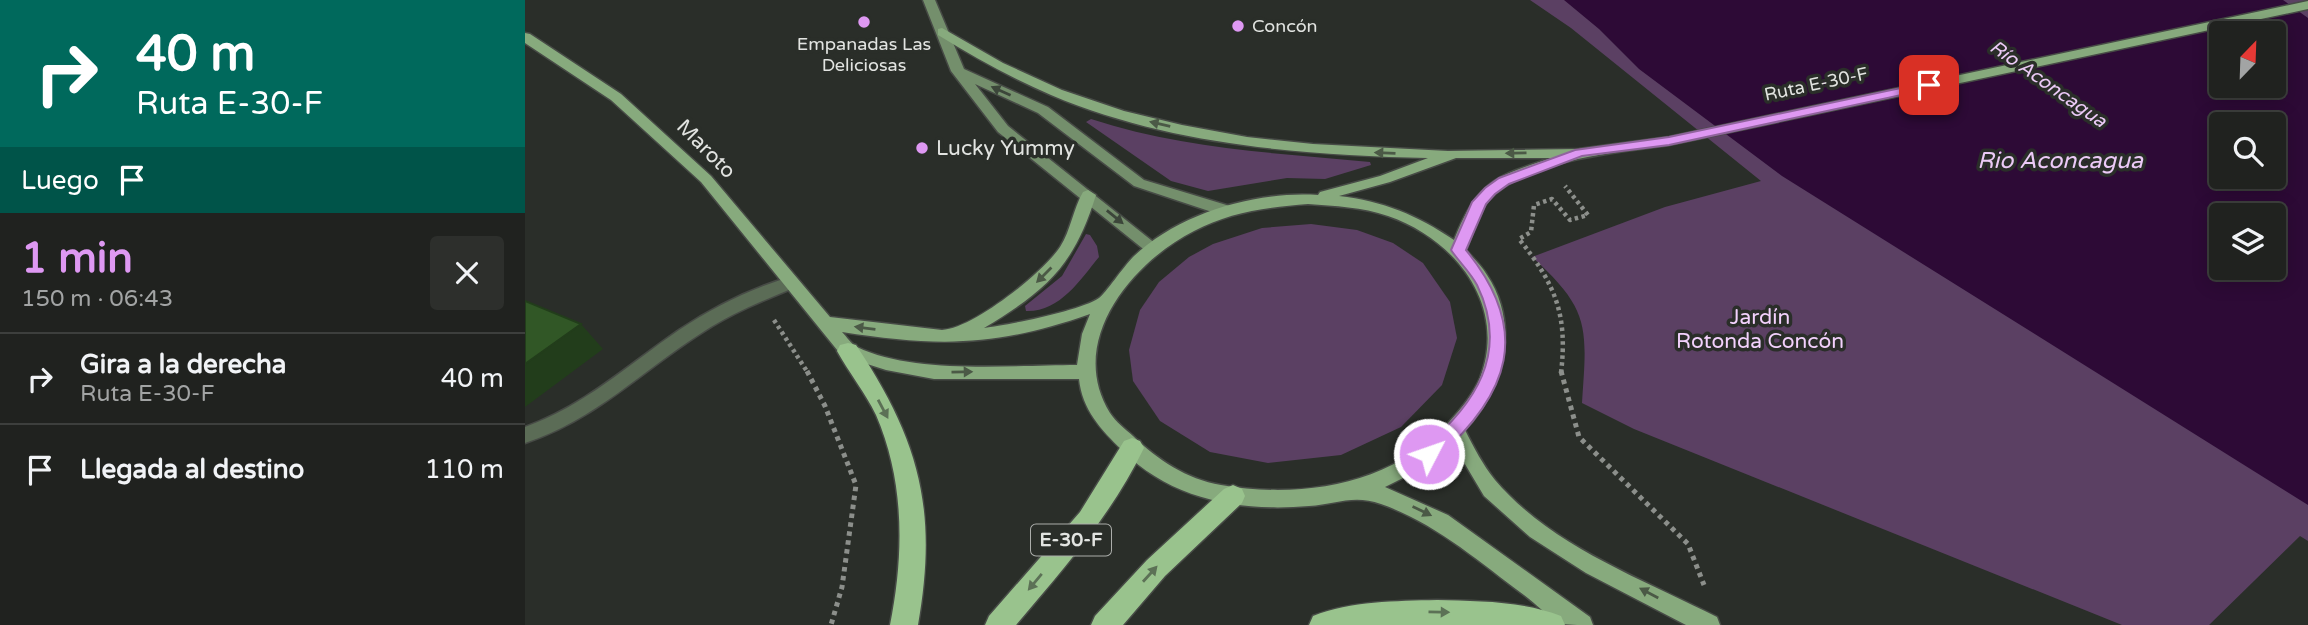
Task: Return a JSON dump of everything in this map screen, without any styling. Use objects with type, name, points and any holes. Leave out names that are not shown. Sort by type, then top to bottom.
[{"type":"highway","points":[[848,351],[887,415],[902,457],[911,505],[913,552],[904,625]]},
{"type":"highway","name":"E-30-F","points":[[999,625],[1092,517],[1120,476],[1132,448]]},
{"type":"highway","points":[[1105,625],[1156,568],[1233,495]]},
{"type":"highway","points":[[1323,625],[1381,615],[1436,611],[1492,615],[1551,625]]},
{"type":"main road","points":[[929,0],[958,71],[1003,129],[1153,248]]},
{"type":"main road","name":"Ruta E-30-F","points":[[1308,199],[1385,179],[1454,154],[1579,152],[1669,141],[2308,5]]},
{"type":"main road","points":[[942,32],[994,64],[1045,88],[1140,120],[1231,138],[1307,148],[1454,154]]},
{"type":"main road","name":"Maroto","points":[[525,37],[598,84],[661,135],[736,213],[790,283],[827,323],[848,351]]},
{"type":"main road","points":[[958,71],[1043,110],[1139,183],[1181,199],[1227,211]]},
{"type":"main road","name":"Ruta E-30-F","points":[[1458,250],[1479,202],[1490,191],[1504,181],[1579,152]]},
{"type":"main road","points":[[952,337],[995,314],[1030,288],[1057,261],[1076,233],[1088,195]]},
{"type":"main road","points":[[1308,199],[1346,202],[1392,212],[1416,222],[1458,250],[1486,289],[1494,307],[1498,337],[1494,369],[1480,400],[1456,430],[1429,454],[1396,473],[1358,488],[1314,498],[1233,495],[1182,483],[1146,464],[1103,418],[1088,372],[1088,348],[1103,303],[1124,274],[1153,248],[1188,227],[1227,211],[1267,202],[1308,199]]},
{"type":"main road","points":[[827,323],[952,337],[1030,327],[1103,303]]},
{"type":"main road","points":[[848,351],[886,363],[934,372],[1088,372]]},
{"type":"main road","points":[[1456,430],[1470,460],[1490,489],[1537,531],[1709,625]]},
{"type":"main road","points":[[1358,488],[1388,497],[1441,521],[1582,625]]},
{"type":"lane","points":[[525,435],[560,424],[612,392],[686,335],[734,307],[790,283]]},
{"type":"path","points":[[1576,182],[1565,186],[1588,215],[1570,220],[1552,198],[1534,205],[1531,232],[1519,239],[1545,272],[1555,291],[1563,328],[1560,377],[1579,437],[1688,544],[1706,590]]},
{"type":"path","points":[[770,313],[800,356],[825,406],[856,485],[842,587],[831,625]]},
{"type":"green space","name":"Jardín Rotonda Concón","points":[[1530,0],[2308,0],[2308,541],[2300,536],[2209,625],[2122,625],[1634,429],[1582,403],[1585,356],[1581,322],[1565,292],[1532,257],[1665,207],[1761,181],[1571,28]]},
{"type":"green space","points":[[1091,119],[1194,143],[1370,162],[1371,165],[1325,179],[1287,178],[1208,191],[1171,181],[1086,122]]},
{"type":"green space","points":[[1311,224],[1357,230],[1393,243],[1423,263],[1450,302],[1457,338],[1442,385],[1401,427],[1341,455],[1268,463],[1210,452],[1160,421],[1133,381],[1129,350],[1140,310],[1159,282],[1189,257],[1213,244],[1262,228]]},
{"type":"green space","points":[[1086,234],[1090,235],[1097,246],[1099,257],[1077,284],[1059,300],[1038,310],[1026,311],[1025,306],[1062,276]]},
{"type":"water","name":"Rio Aconcagua","points":[[1564,0],[2283,0],[2308,18],[2308,505],[1782,176],[1639,69],[1599,29]]},
{"type":"building","points":[[525,301],[581,324],[525,364]]},
{"type":"place","name":"Empanadas Las Deliciosas","points":[[864,22]]},
{"type":"place","name":"Concón","points":[[1238,26]]},
{"type":"place","name":"Lucky Yummy","points":[[922,148]]},
{"type":"route","points":[[1429,454],[1456,430],[1480,400],[1494,369],[1498,337],[1494,307],[1482,279],[1458,250],[1479,202],[1490,191],[1504,181],[1579,152],[1669,141],[1929,85]]},
{"type":"water label","name":"Río Aconcagua","points":[[2048,84]]}]
